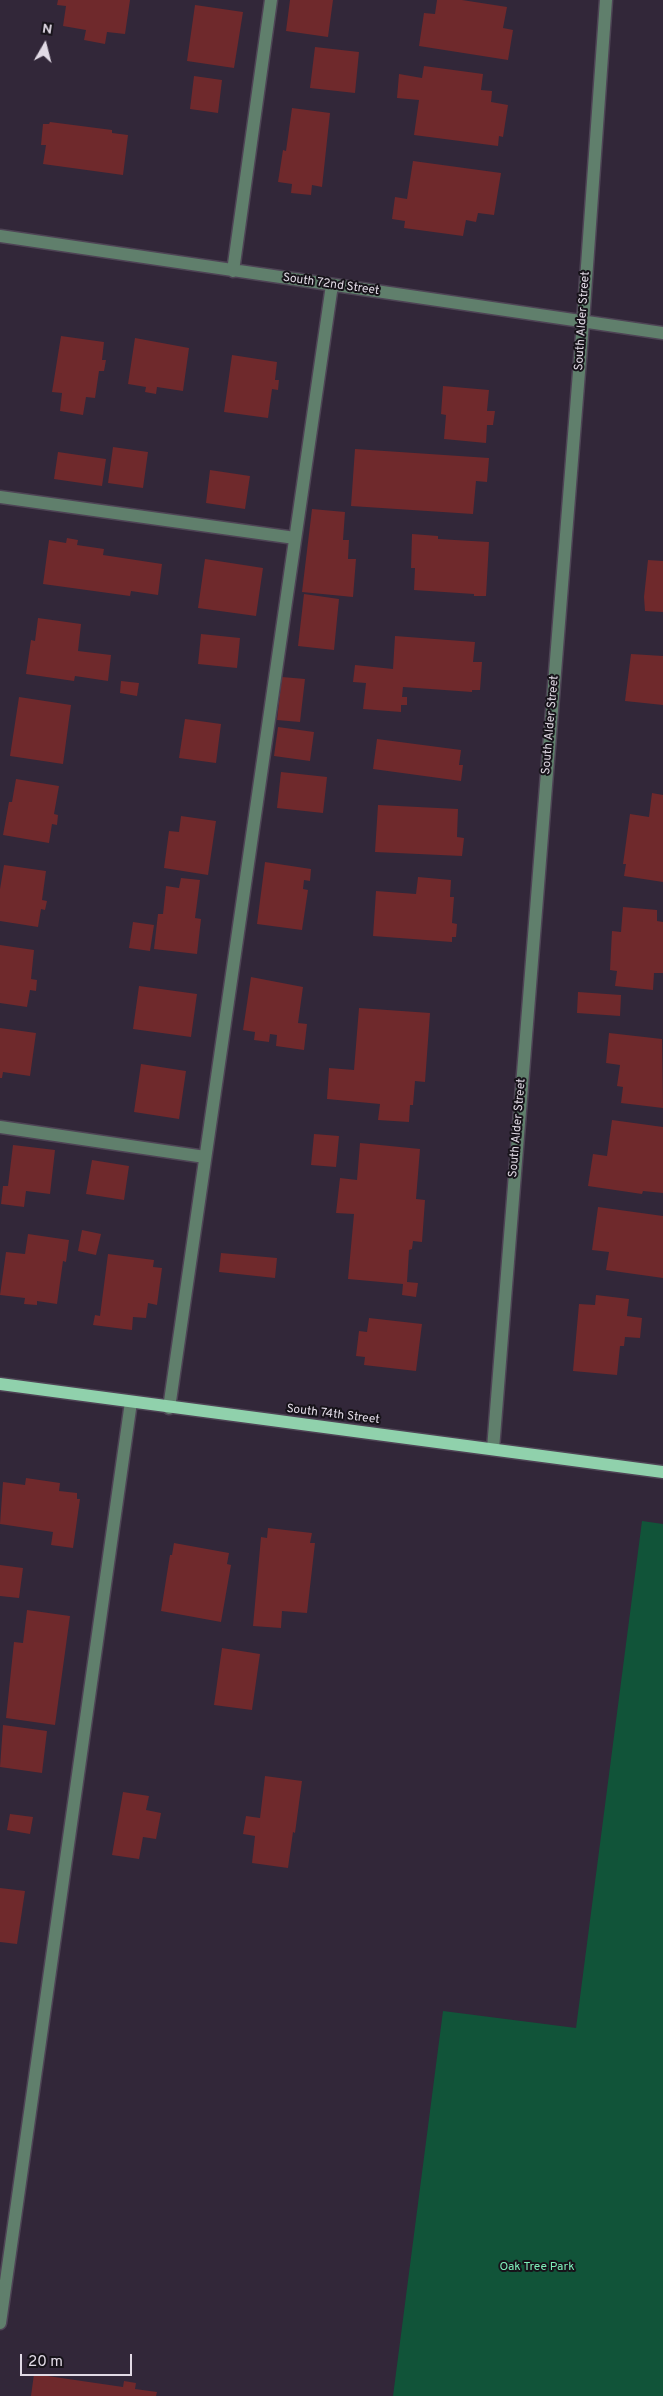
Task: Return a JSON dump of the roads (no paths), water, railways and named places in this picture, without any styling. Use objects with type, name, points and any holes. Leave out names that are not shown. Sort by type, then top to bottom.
[{"type":"main road","name":"South 74th Street","points":[[0,1384],[169,1408],[663,1472]]},
{"type":"street","points":[[233,270],[272,0]]},
{"type":"street","name":"South Alder Street","points":[[493,1449],[583,322],[606,0]]},
{"type":"street","name":"South 72nd Street","points":[[0,236],[663,333]]},
{"type":"street","points":[[169,1408],[332,285]]},
{"type":"street","points":[[0,497],[295,538]]},
{"type":"street","points":[[0,1127],[205,1157]]},
{"type":"street","points":[[0,2323],[131,1402]]},
{"type":"park label","name":"Oak Tree Park","points":[[537,2268]]}]
